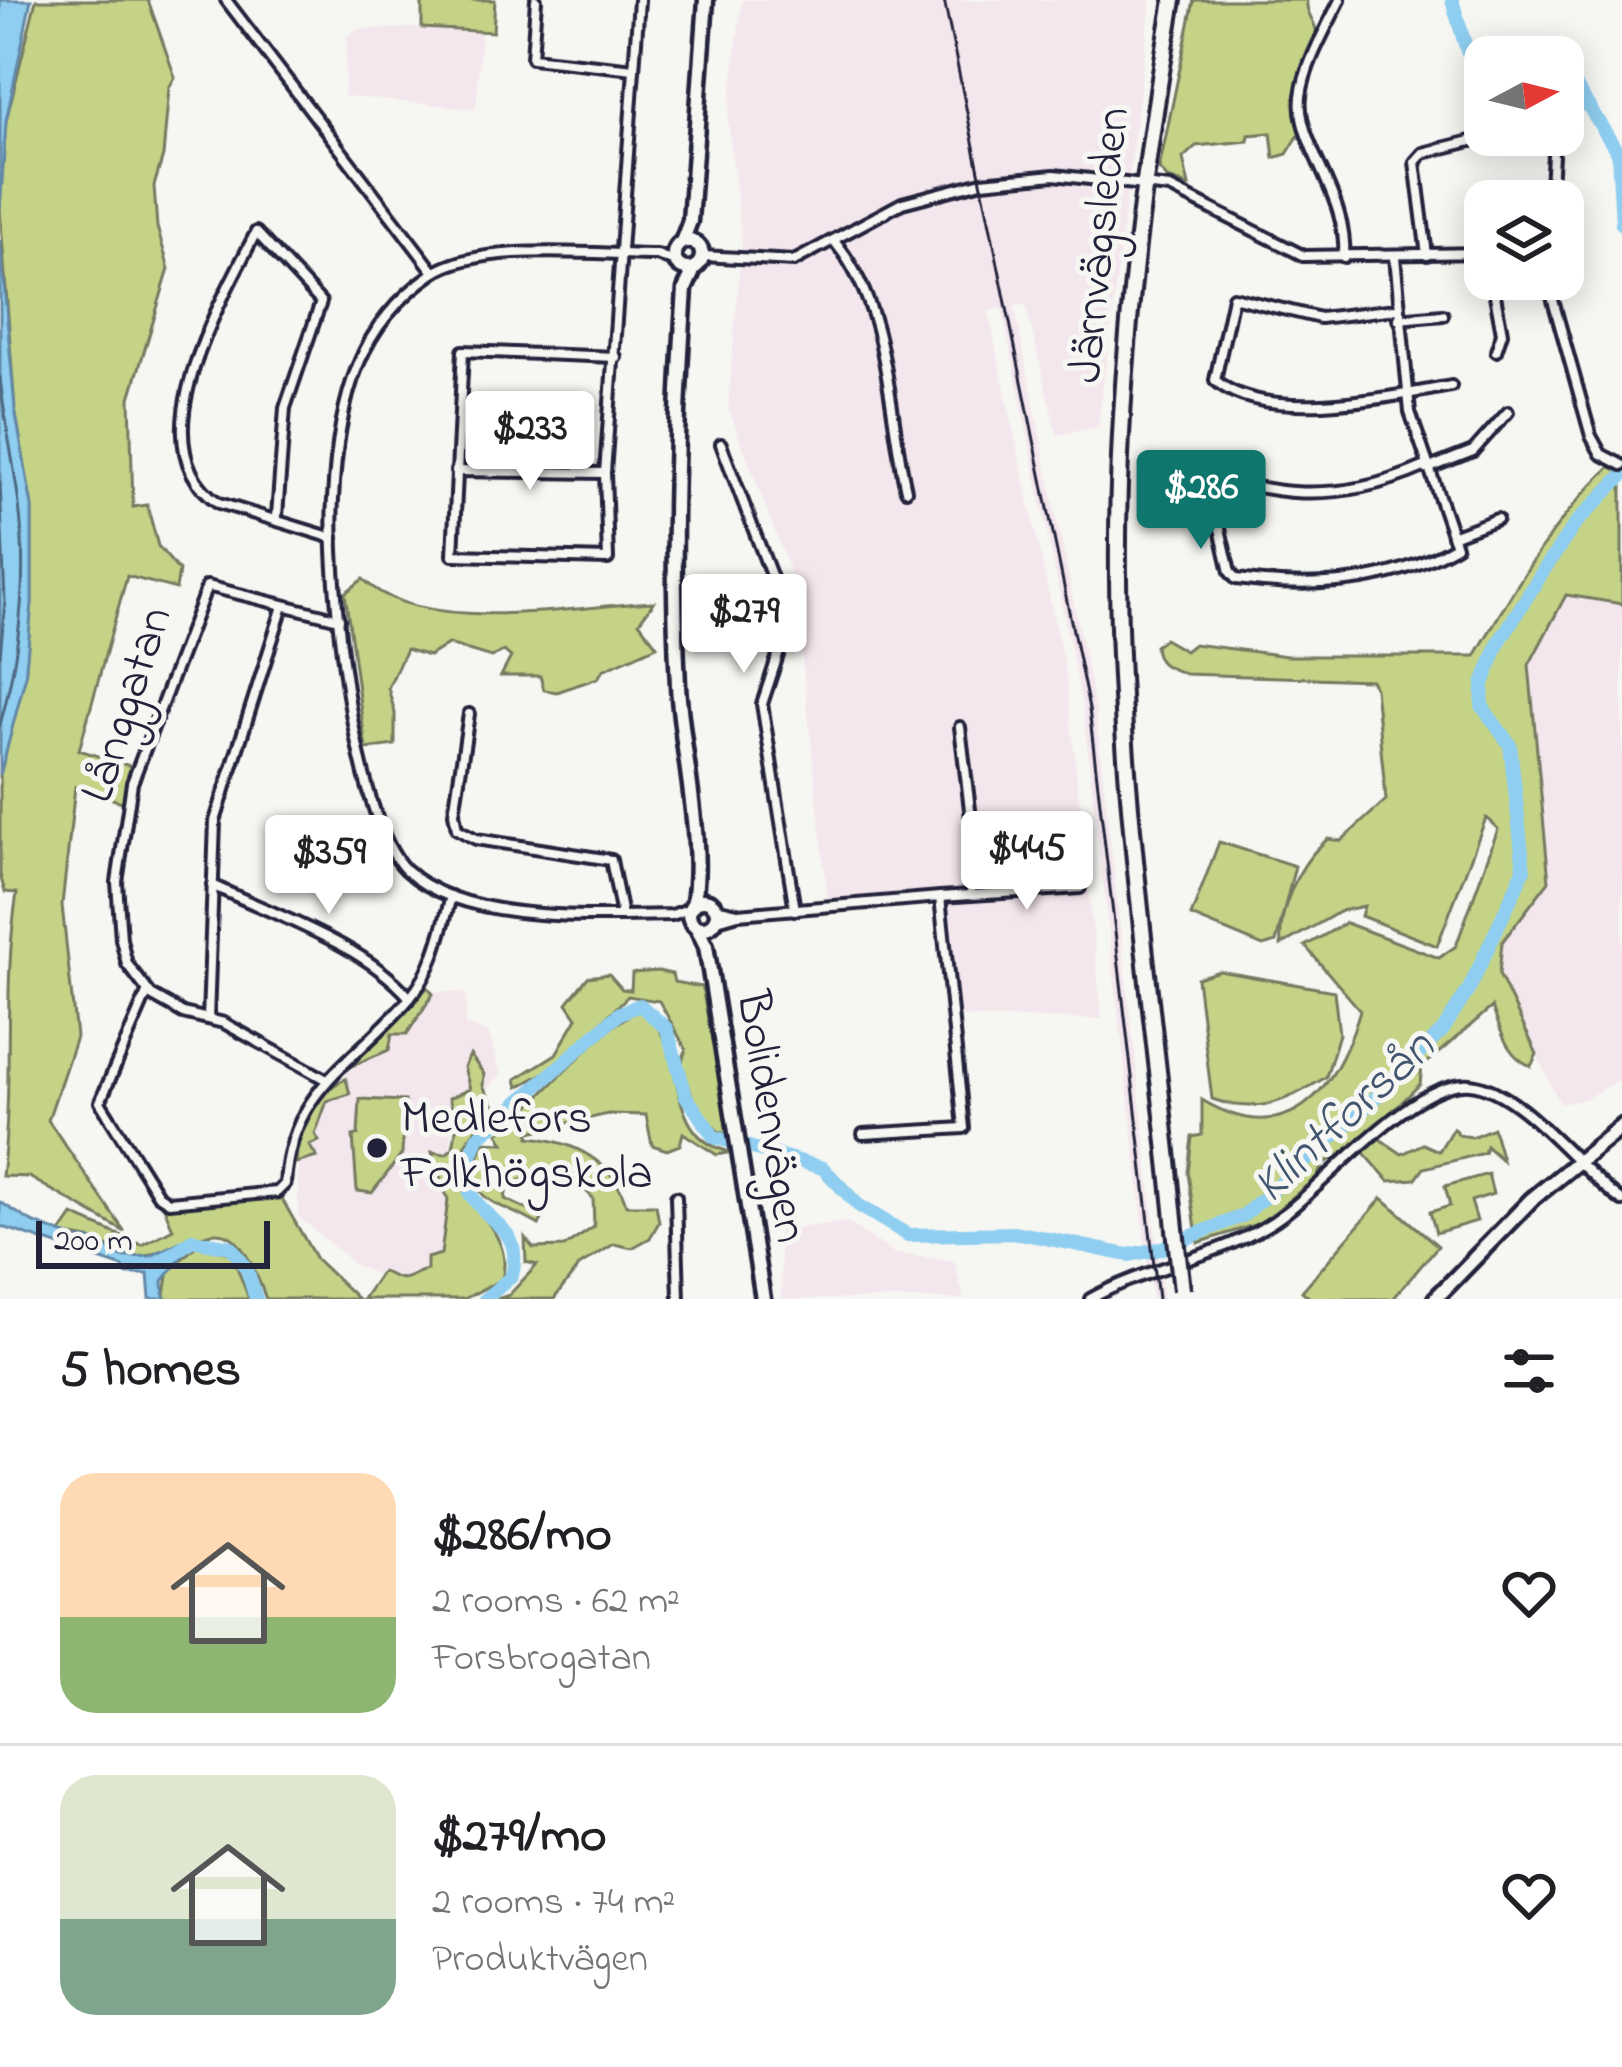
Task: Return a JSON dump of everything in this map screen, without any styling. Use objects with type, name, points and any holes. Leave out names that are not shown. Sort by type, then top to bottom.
[{"type":"main road","points":[[698,878],[713,913],[693,915],[698,878],[680,738],[674,618],[673,461],[706,0]]},
{"type":"main road","name":"Järnvägsleden","points":[[1173,0],[1142,188],[1122,418],[1118,583],[1136,880],[1182,1294]]},
{"type":"main road","points":[[677,263],[691,251]]},
{"type":"main road","points":[[677,263],[691,251]]},
{"type":"main road","points":[[677,263],[685,290]]},
{"type":"main road","name":"Bolidenvägen","points":[[706,946],[713,913],[693,915],[706,946],[763,1299]]},
{"type":"main road","points":[[1435,1299],[1575,1161],[1622,1126]]},
{"type":"street","points":[[226,0],[434,272]]},
{"type":"street","points":[[536,0],[532,58],[634,69]]},
{"type":"street","points":[[616,357],[463,351],[454,555],[608,559],[605,473],[616,357],[619,255],[640,0]]},
{"type":"street","points":[[1340,0],[1300,97],[1302,118],[1343,218],[1344,257]]},
{"type":"street","points":[[1427,255],[1414,162],[1423,153],[1464,143]]},
{"type":"street","points":[[693,915],[534,913],[452,896],[406,870],[374,815],[339,619],[333,538],[338,459],[357,367],[381,320],[434,272],[482,257],[691,251],[775,264],[794,261],[835,242],[902,202],[982,182],[1054,175],[1171,188],[1304,256],[1464,254]]},
{"type":"street","points":[[277,516],[285,408],[321,302],[256,232],[205,337],[179,424],[202,492],[219,503],[277,516],[333,538]]},
{"type":"street","points":[[835,242],[854,266],[874,316],[906,490]]},
{"type":"street","points":[[657,255],[677,263]]},
{"type":"street","points":[[1394,257],[1407,394],[1454,541]]},
{"type":"street","points":[[1443,315],[1320,318],[1240,295],[1233,298],[1215,380],[1240,392],[1312,406],[1451,386]]},
{"type":"street","points":[[1496,300],[1502,333],[1496,351]]},
{"type":"street","points":[[1553,300],[1591,436],[1601,454],[1620,464]]},
{"type":"street","points":[[1497,519],[1402,569],[1333,584],[1236,579],[1226,560],[1215,507],[1217,490],[1330,492],[1379,486],[1473,451],[1508,412]]},
{"type":"street","points":[[721,444],[782,604],[783,640],[762,704],[795,910]]},
{"type":"street","points":[[456,471],[605,473]]},
{"type":"street","name":"Långgatan","points":[[148,992],[127,964],[117,904],[132,783],[207,586],[339,619]]},
{"type":"street","points":[[208,1019],[212,885],[222,791],[283,606]]},
{"type":"street","points":[[469,714],[454,813],[457,830],[476,839],[611,860],[622,916]]},
{"type":"street","points":[[960,728],[973,844],[971,895]]},
{"type":"street","points":[[212,885],[336,946],[394,981],[410,998]]},
{"type":"street","points":[[713,913],[1080,888]]},
{"type":"street","points":[[325,1079],[148,992],[100,1102],[158,1195],[169,1202],[280,1190],[289,1144],[325,1079],[410,998],[432,962],[452,896]]},
{"type":"street","points":[[863,1134],[964,1128],[940,897]]},
{"type":"street","points":[[1090,1299],[1137,1274],[1264,1228],[1383,1129],[1445,1087],[1489,1089],[1518,1107],[1622,1201]]},
{"type":"street","points":[[676,1197],[679,1299]]},
{"type":"shaded area","points":[[742,0],[1151,0],[1098,427],[1057,435],[1026,305],[1014,306],[1095,708],[1163,1299],[1152,1299],[1083,710],[1002,308],[988,311],[1066,675],[1102,1019],[959,1017],[944,889],[828,901],[794,582],[728,407],[742,242],[728,120]]},
{"type":"shaded area","points":[[358,29],[481,32],[476,109],[344,96],[347,36]]},
{"type":"shaded area","points":[[1566,595],[1622,604],[1622,1078],[1585,1099],[1560,1104],[1499,974],[1502,942],[1549,881],[1529,665]]},
{"type":"shaded area","name":"Medlefors Folkhögskola","points":[[430,991],[466,993],[465,1025],[488,1032],[501,1075],[450,1126],[454,1229],[435,1286],[397,1284],[355,1265],[298,1216],[298,1161],[329,1092]]},
{"type":"shaded area","points":[[847,1222],[895,1254],[954,1261],[964,1299],[782,1299],[779,1230]]},
{"type":"green space","points":[[36,0],[148,0],[175,77],[169,88],[163,156],[154,186],[157,227],[169,269],[130,398],[133,507],[147,505],[158,546],[179,571],[176,589],[127,576],[79,750],[130,766],[125,803],[75,787],[62,905],[76,1037],[48,1120],[125,1232],[29,1177],[2,1176],[17,893],[5,892],[0,875],[0,775],[25,678],[32,603],[32,507],[15,409],[0,209],[6,121]]},
{"type":"green space","points":[[422,0],[495,0],[493,32],[422,28]]},
{"type":"green space","points":[[1194,0],[1307,0],[1317,37],[1296,107],[1300,133],[1287,154],[1274,158],[1271,133],[1249,135],[1248,141],[1196,146],[1183,158],[1189,186],[1168,179],[1159,169]]},
{"type":"green space","points":[[1612,465],[1622,470],[1622,604],[1566,595],[1529,665],[1549,881],[1502,942],[1499,974],[1537,1054],[1531,1066],[1516,1056],[1492,1007],[1422,1067],[1420,1084],[1371,1133],[1402,1154],[1423,1144],[1439,1151],[1453,1128],[1459,1135],[1472,1137],[1493,1128],[1502,1160],[1486,1146],[1484,1153],[1424,1168],[1416,1179],[1389,1181],[1357,1145],[1323,1164],[1317,1177],[1263,1222],[1198,1243],[1188,1173],[1192,1137],[1202,1135],[1202,1100],[1233,1114],[1260,1119],[1284,1115],[1323,1087],[1350,1039],[1360,1010],[1305,946],[1346,923],[1439,958],[1456,946],[1498,829],[1486,818],[1437,946],[1361,916],[1364,906],[1341,911],[1281,945],[1287,902],[1308,860],[1328,839],[1341,841],[1386,800],[1375,688],[1371,680],[1185,674],[1161,662],[1155,646],[1164,639],[1185,651],[1194,644],[1287,656],[1475,656],[1554,530]]},
{"type":"green space","points":[[363,579],[389,597],[460,613],[543,612],[654,602],[639,622],[657,646],[603,670],[598,678],[557,692],[544,690],[540,676],[501,676],[511,657],[504,651],[491,657],[448,644],[429,656],[406,649],[388,688],[395,713],[395,745],[366,749],[345,593]]},
{"type":"green space","points":[[1219,842],[1295,866],[1276,942],[1263,946],[1191,916]]},
{"type":"green space","points":[[1219,971],[1334,991],[1339,1034],[1326,1077],[1298,1093],[1258,1106],[1212,1099],[1197,978]]},
{"type":"green space","points":[[632,973],[672,974],[674,982],[702,987],[730,1134],[719,1132],[697,1109],[681,1065],[686,1049],[659,1001],[628,996],[557,1066],[518,1087],[516,1079],[556,1054],[577,1018],[567,1003],[588,977],[609,974],[622,989],[631,990]]},
{"type":"green space","points":[[428,987],[433,994],[407,1034],[392,1034],[389,1050],[349,1067]]},
{"type":"green space","points":[[642,1010],[667,1046],[684,1111],[694,1129],[709,1144],[732,1152],[717,1155],[683,1133],[680,1145],[667,1150],[652,1145],[646,1115],[608,1114],[530,1132],[529,1137],[561,1143],[590,1156],[612,1176],[626,1205],[656,1205],[659,1222],[650,1238],[632,1248],[614,1244],[579,1266],[554,1299],[497,1299],[509,1295],[537,1265],[526,1262],[525,1238],[533,1248],[564,1247],[594,1227],[593,1198],[562,1167],[507,1187],[505,1199],[543,1217],[539,1225],[498,1205],[479,1190],[475,1178],[484,1142],[504,1143],[498,1133],[610,1029]]},
{"type":"green space","points":[[470,1055],[484,1074],[483,1086],[495,1108],[470,1137],[460,1162],[462,1182],[496,1235],[503,1255],[502,1279],[464,1299],[363,1299],[382,1271],[407,1278],[427,1270],[427,1258],[441,1254],[448,1200],[432,1152],[446,1154],[453,1148],[457,1125],[449,1098],[470,1089],[464,1067]]},
{"type":"green space","points":[[346,1079],[350,1094],[327,1101],[315,1134],[319,1141],[309,1145],[317,1157],[296,1163],[300,1138],[317,1102]]},
{"type":"green space","points":[[360,1099],[405,1101],[402,1154],[372,1193],[357,1191],[353,1136],[358,1135]]},
{"type":"green space","points":[[1488,1174],[1493,1194],[1471,1201],[1477,1221],[1436,1233],[1430,1212],[1450,1206],[1445,1186]]},
{"type":"green space","points":[[1382,1198],[1438,1246],[1393,1299],[1311,1299],[1302,1291]]},
{"type":"green space","points":[[282,1199],[316,1259],[358,1299],[266,1299],[252,1266],[228,1235],[201,1236],[135,1259],[94,1240],[60,1234],[73,1215],[142,1245],[173,1229],[163,1205]]},
{"type":"green space","points":[[198,1244],[232,1254],[249,1299],[164,1299],[169,1271]]},
{"type":"water","points":[[0,0],[31,0],[6,121],[0,209]]},
{"type":"water","points":[[0,240],[15,409],[32,507],[32,603],[25,678],[0,775]]},
{"type":"water","points":[[0,1202],[32,1222],[76,1239],[94,1240],[122,1257],[151,1256],[179,1242],[185,1252],[163,1281],[164,1299],[150,1299],[148,1274],[126,1274],[123,1267],[0,1226]]},
{"type":"waterway","name":"Klintforsån","points":[[1452,0],[1464,41]]},
{"type":"waterway","name":"Klintforsån","points":[[1584,99],[1618,153],[1622,224]]},
{"type":"waterway","name":"Klintforsån","points":[[485,1299],[512,1276],[514,1260],[510,1238],[470,1194],[467,1166],[478,1138],[620,1013],[640,1005],[667,1029],[686,1096],[714,1137],[823,1168],[858,1205],[908,1235],[1020,1233],[1128,1255],[1160,1249],[1244,1215],[1358,1115],[1443,1030],[1469,989],[1524,870],[1510,745],[1482,706],[1483,684],[1498,644],[1541,574],[1576,523],[1622,476]]},
{"type":"waterway","name":"Klintforsån","points":[[170,1256],[192,1240],[231,1247],[247,1269],[256,1299]]},
{"type":"railway","points":[[944,0],[1089,709],[1158,1299]]},
{"type":"place","name":"Medlefors Folkhögskola","points":[[377,1148]]}]
